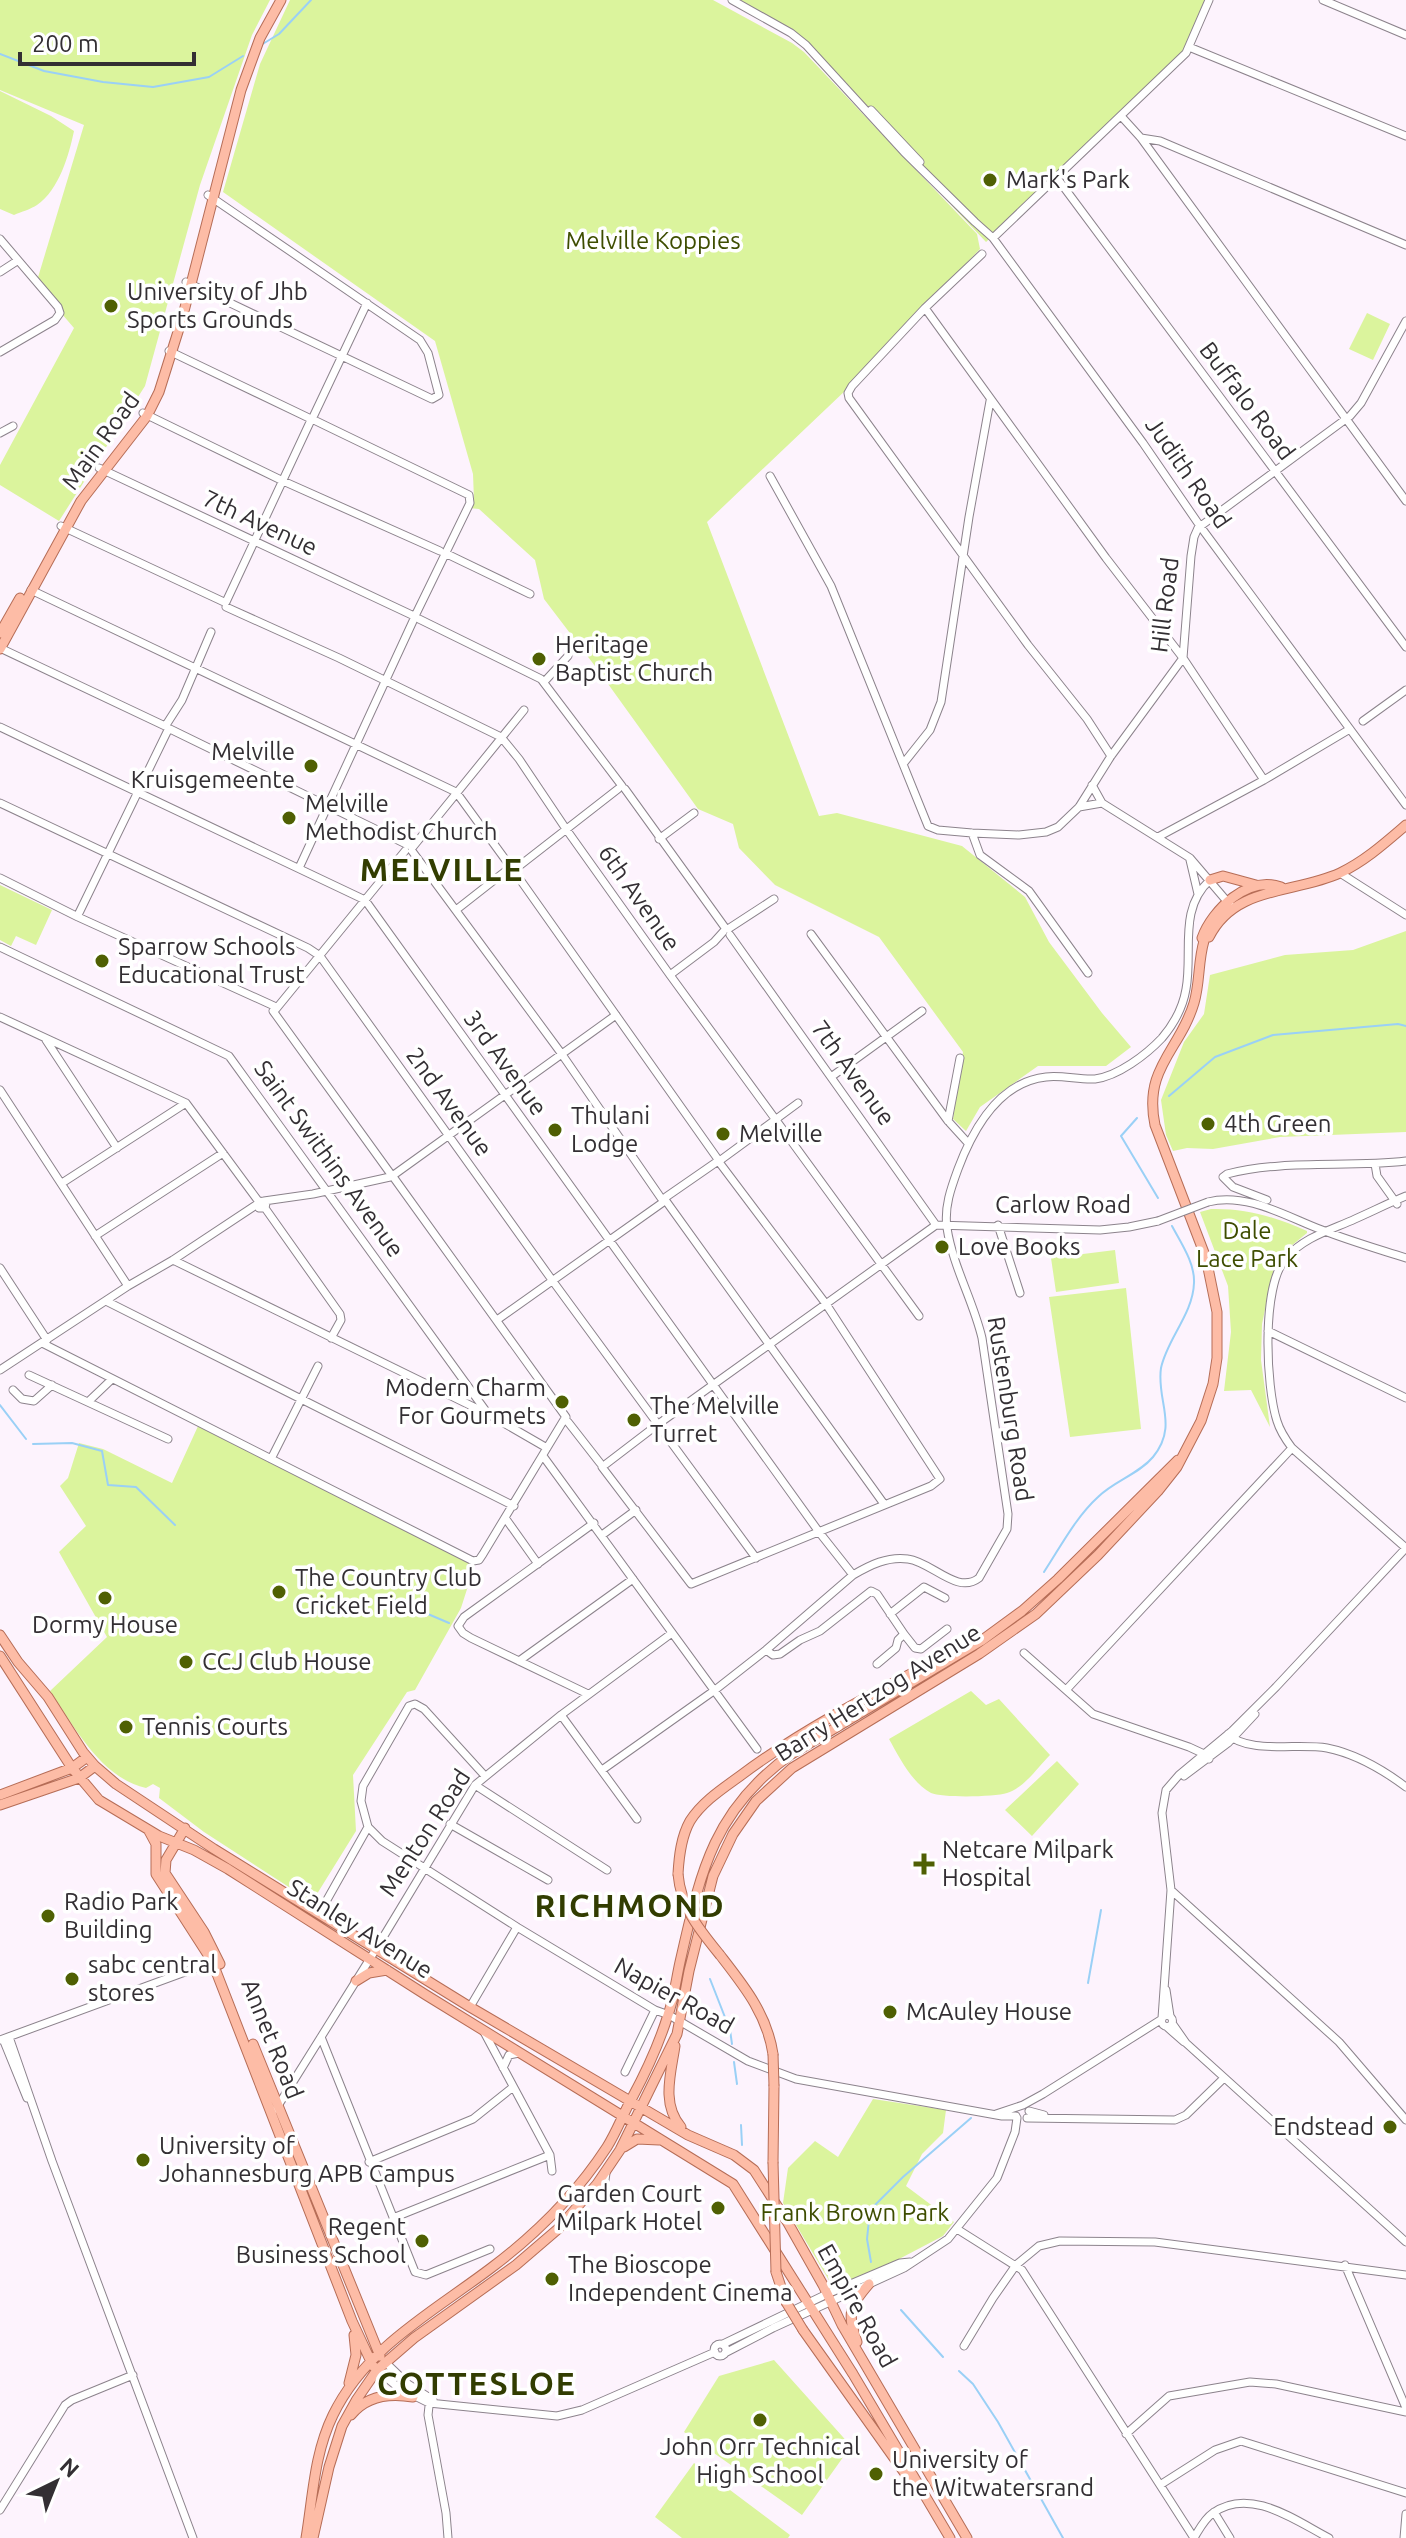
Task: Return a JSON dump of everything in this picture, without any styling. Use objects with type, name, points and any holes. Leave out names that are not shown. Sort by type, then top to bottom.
[{"type":"main road","points":[[211,196],[242,72],[275,0]]},
{"type":"main road","points":[[211,196],[247,73],[260,38],[281,0]]},
{"type":"main road","name":"Main Road","points":[[0,648],[82,491],[145,414],[171,352],[211,196]]},
{"type":"main road","name":"Main Road","points":[[0,633],[63,528]]},
{"type":"main road","name":"Barry Hertzog Avenue","points":[[1229,905],[1281,887],[1317,881],[1340,873],[1373,853],[1406,825]]},
{"type":"main road","points":[[1210,880],[1223,876],[1260,886]]},
{"type":"main road","name":"Barry Hertzog Avenue","points":[[378,2365],[524,2259],[558,2229],[607,2171],[636,2122],[677,2034],[713,1876],[733,1834],[756,1801],[792,1768],[979,1654],[1036,1614],[1089,1564],[1173,1472],[1201,1421],[1213,1384],[1217,1358],[1217,1312],[1210,1271],[1161,1144],[1152,1102],[1162,1064],[1194,1003],[1202,938],[1209,923],[1242,892],[1260,886],[1281,887]]},
{"type":"main road","name":"Barry Hertzog Avenue","points":[[378,2365],[378,2353],[402,2332],[491,2268],[535,2231],[587,2175],[608,2145],[653,2055],[669,2015],[704,1866],[740,1801],[766,1773],[790,1755],[994,1632],[1037,1598],[1181,1458]]},
{"type":"main road","points":[[921,2489],[903,2471],[786,2302],[776,2272],[773,2054],[768,2030],[760,2010],[685,1907],[678,1874],[681,1845],[690,1822],[703,1805],[727,1785],[788,1741],[822,1721],[994,1632]]},
{"type":"main road","name":"Stanley Avenue","points":[[0,1635],[23,1669],[48,1697],[87,1757],[125,1790],[470,2007]]},
{"type":"main road","name":"Stanley Avenue","points":[[0,1656],[79,1778],[107,1806],[149,1831],[198,1851],[483,2029]]},
{"type":"main road","points":[[3,1796],[72,1768],[87,1757]]},
{"type":"main road","points":[[3,1796],[79,1778],[95,1766]]},
{"type":"main road","name":"Annet Road","points":[[185,1828],[166,1860],[167,1877],[204,1932],[378,2353]]},
{"type":"main road","name":"Annet Road","points":[[149,1831],[156,1844],[154,1865],[158,1878],[215,1961]]},
{"type":"main road","points":[[356,1981],[369,1973],[387,1970]]},
{"type":"main road","name":"Empire Road","points":[[470,2007],[688,2135],[734,2155],[754,2170],[788,2223],[967,2538]]},
{"type":"main road","name":"Empire Road","points":[[483,2029],[725,2177],[736,2187],[853,2374],[950,2538]]},
{"type":"main road","points":[[677,2034],[669,2101],[675,2120],[688,2135]]},
{"type":"main road","name":"Annet Road","points":[[275,2109],[352,2321],[378,2365]]},
{"type":"main road","points":[[620,2150],[643,2138],[666,2141]]},
{"type":"main road","points":[[862,2358],[850,2317],[855,2300],[869,2284]]},
{"type":"main road","points":[[306,2538],[318,2454],[353,2375],[356,2355],[352,2321]]},
{"type":"main road","points":[[343,2397],[378,2365]]},
{"type":"main road","points":[[313,2538],[342,2426],[378,2365]]},
{"type":"main road","points":[[342,2426],[355,2410],[371,2399],[390,2394],[413,2397]]},
{"type":"street","name":"Judith Road","points":[[732,0],[797,37],[854,96],[889,126],[927,173],[993,238],[1406,805]]},
{"type":"street","points":[[993,238],[1189,47],[1209,0]]},
{"type":"street","points":[[1323,0],[1406,35]]},
{"type":"street","points":[[1189,47],[1406,136]]},
{"type":"street","points":[[1121,116],[1141,138],[1406,501]]},
{"type":"street","points":[[1141,138],[1160,141],[1406,245]]},
{"type":"street","name":"Buffalo Road","points":[[1057,178],[1406,647]]},
{"type":"street","points":[[188,283],[432,399],[438,398],[440,393],[425,346],[211,196]]},
{"type":"street","points":[[0,239],[59,310],[55,320],[0,352]]},
{"type":"street","points":[[982,254],[925,308],[848,393],[852,404],[1087,719],[1111,756]]},
{"type":"street","points":[[0,272],[17,261]]},
{"type":"street","points":[[226,604],[367,303]]},
{"type":"street","points":[[925,308],[1183,658],[1264,780]]},
{"type":"street","points":[[1200,526],[1346,419],[1361,403],[1406,321]]},
{"type":"street","points":[[171,352],[315,417],[470,497],[299,868]]},
{"type":"street","points":[[770,476],[831,586],[903,764],[930,730],[941,702],[990,400]]},
{"type":"street","points":[[145,414],[530,594]]},
{"type":"street","points":[[0,433],[13,426]]},
{"type":"street","name":"7th Avenue","points":[[101,470],[544,682],[936,1225]]},
{"type":"street","name":"Hill Road","points":[[903,764],[930,827],[1019,835],[1046,832],[1058,827],[1079,807],[1111,756],[1183,658],[1191,556],[1194,537],[1200,526]]},
{"type":"street","name":"6th Avenue","points":[[63,528],[501,737],[919,1316]]},
{"type":"street","points":[[0,878],[274,1008],[687,1583],[692,1584],[756,1558],[931,1486],[940,1479],[826,1304],[456,792],[31,590]]},
{"type":"street","points":[[79,915],[211,632]]},
{"type":"street","points":[[0,648],[328,805],[398,840],[409,849],[561,1053],[884,1504]]},
{"type":"street","points":[[544,682],[568,656]]},
{"type":"street","points":[[1363,721],[1406,690]]},
{"type":"street","points":[[274,1008],[524,710]]},
{"type":"street","name":"3rd Avenue","points":[[0,727],[365,900],[853,1575]]},
{"type":"street","points":[[1158,837],[1350,729]]},
{"type":"street","points":[[1092,785],[1102,803],[1190,858],[1229,905]]},
{"type":"street","points":[[456,910],[620,790]]},
{"type":"street","name":"2nd Avenue","points":[[0,803],[320,956],[756,1558]]},
{"type":"street","points":[[1079,807],[1102,803]]},
{"type":"street","points":[[659,839],[694,813]]},
{"type":"street","points":[[972,833],[980,855],[1029,891],[1088,973]]},
{"type":"street","points":[[1190,858],[1198,894]]},
{"type":"street","points":[[1340,873],[1406,915]]},
{"type":"street","name":"Rustenburg Road","points":[[602,1770],[715,1690],[853,1575],[877,1562],[908,1559],[926,1564],[956,1581],[968,1584],[979,1578],[1007,1529],[1008,1514],[982,1338],[960,1277],[946,1224],[948,1200],[968,1143],[988,1111],[1023,1085],[1044,1077],[1091,1079],[1106,1076],[1127,1065],[1161,1039],[1179,1011],[1185,993],[1188,927],[1198,894],[1210,880]]},
{"type":"street","points":[[670,975],[774,899]]},
{"type":"street","points":[[811,934],[948,1121],[968,1143]]},
{"type":"street","name":"Saint Swithins Avenue","points":[[0,947],[229,1056],[488,1414]]},
{"type":"street","points":[[831,1077],[922,1011]]},
{"type":"street","points":[[0,1370],[246,1211],[262,1204],[392,1175],[616,1015]]},
{"type":"street","points":[[0,1017],[186,1103],[340,1314],[341,1320],[331,1338]]},
{"type":"street","points":[[44,1038],[117,1148]]},
{"type":"street","points":[[948,1121],[960,1058]]},
{"type":"street","points":[[0,1090],[128,1286]]},
{"type":"street","points":[[62,1183],[186,1103]]},
{"type":"street","points":[[497,1320],[662,1198],[798,1103]]},
{"type":"street","points":[[95,1236],[223,1153]]},
{"type":"street","points":[[1267,1200],[1230,1185],[1223,1177],[1259,1167],[1406,1161]]},
{"type":"street","points":[[1375,1164],[1377,1176],[1396,1202]]},
{"type":"street","points":[[1406,1198],[1324,1231],[1302,1244],[1281,1265],[1276,1276],[1268,1331],[1268,1374],[1280,1430],[1292,1448],[1406,1548],[1232,1735],[1174,1781],[1166,1790],[1162,1806],[1171,1890],[1166,1990],[1162,2005],[1167,2022],[1176,2037],[1406,2242]]},
{"type":"street","name":"Carlow Road","points":[[936,1225],[1115,1229],[1158,1221],[1208,1202],[1227,1199],[1248,1202],[1406,1258]]},
{"type":"street","points":[[603,1464],[936,1225]]},
{"type":"street","points":[[998,1225],[1020,1293]]},
{"type":"street","points":[[173,1260],[488,1414],[545,1452],[757,1749]]},
{"type":"street","points":[[0,1268],[44,1342],[111,1380],[476,1561],[481,1558],[568,1419]]},
{"type":"street","points":[[106,1301],[514,1506]]},
{"type":"street","points":[[1268,1331],[1406,1398]]},
{"type":"street","points":[[271,1459],[318,1366]]},
{"type":"street","points":[[29,1375],[168,1439]]},
{"type":"street","points":[[89,1401],[111,1380]]},
{"type":"street","points":[[13,1390],[22,1399],[34,1401],[52,1385]]},
{"type":"street","points":[[1066,1690],[1292,1448]]},
{"type":"street","points":[[602,1535],[636,1510]]},
{"type":"street","points":[[506,1519],[538,1564]]},
{"type":"street","points":[[588,1694],[471,1638],[458,1626],[464,1617],[594,1523]]},
{"type":"street","points":[[519,1661],[633,1579]]},
{"type":"street","points":[[890,1614],[924,1587],[945,1598]]},
{"type":"street","points":[[766,1650],[774,1656],[780,1654],[821,1630],[869,1592],[875,1593],[915,1648],[921,1649],[947,1629]]},
{"type":"street","name":"Menton Road","points":[[275,2109],[475,1785],[588,1694],[672,1633]]},
{"type":"street","points":[[877,1664],[896,1648],[904,1634]]},
{"type":"street","points":[[1024,1653],[1093,1714],[1206,1756]]},
{"type":"street","points":[[319,1914],[368,1827],[361,1801],[363,1786],[409,1706],[415,1704],[424,1709],[485,1776]]},
{"type":"street","points":[[561,1715],[637,1819]]},
{"type":"street","points":[[1232,1735],[1250,1745],[1297,1745],[1341,1752],[1373,1764],[1406,1787]]},
{"type":"street","points":[[475,1785],[607,1870]]},
{"type":"street","points":[[450,1824],[548,1880]]},
{"type":"street","name":"Napier Road","points":[[368,1827],[382,1841],[655,2010],[748,2061],[796,2079],[996,2114],[1023,2113],[1055,2120],[1175,2120],[1186,2115],[1224,2078]]},
{"type":"street","points":[[1171,1890],[1339,2042],[1406,2120]]},
{"type":"street","points":[[470,2007],[517,1927]]},
{"type":"street","points":[[193,2538],[33,2107],[21,2086],[4,2039],[215,1961]]},
{"type":"street","points":[[625,2072],[655,2010]]},
{"type":"street","points":[[829,2298],[904,2268],[942,2243],[957,2229],[997,2178],[1023,2113],[1043,2094],[1167,2022]]},
{"type":"street","points":[[483,2029],[550,2155],[552,2171]]},
{"type":"street","points":[[321,2037],[413,2270],[417,2275],[426,2275],[490,2249]]},
{"type":"street","points":[[503,2068],[509,2055],[523,2053]]},
{"type":"street","points":[[369,2162],[473,2119],[513,2087]]},
{"type":"street","points":[[393,2218],[550,2155]]},
{"type":"street","points":[[607,2171],[604,2187],[607,2195]]},
{"type":"street","points":[[957,2229],[1016,2265],[1030,2283],[1194,2538],[1214,2512],[1245,2502],[1263,2506],[1329,2538]]},
{"type":"street","points":[[964,2346],[1016,2265],[1034,2249],[1047,2243],[1137,2240],[1406,2275]]},
{"type":"street","points":[[378,2365],[413,2397],[536,2416],[568,2415],[715,2352],[721,2356],[724,2349],[900,2263],[910,2262]]},
{"type":"street","points":[[1345,2265],[1406,2410]]},
{"type":"street","points":[[378,2365],[431,2400]]},
{"type":"street","points":[[0,2510],[60,2412],[72,2400],[133,2375]]},
{"type":"street","points":[[1126,2434],[1169,2396],[1250,2382],[1276,2384],[1406,2410]]},
{"type":"street","points":[[431,2400],[428,2415],[448,2538]]},
{"type":"street","points":[[1160,2485],[1215,2450],[1241,2441],[1406,2493]]},
{"type":"street","points":[[1214,2512],[1230,2538]]},
{"type":"street","points":[[1404,2538],[1406,2514]]},
{"type":"street","points":[[1302,2524],[1310,2538]]},
{"type":"green space","points":[[0,0],[270,0],[252,35],[200,185],[145,386],[59,521],[0,485],[0,465],[74,328],[36,284],[84,125],[0,90]]},
{"type":"green space","name":"Melville Koppies","points":[[290,0],[713,0],[804,52],[977,234],[980,249],[847,389],[707,522],[819,816],[837,813],[962,846],[1025,897],[1049,942],[1131,1047],[1106,1066],[1038,1066],[980,1107],[966,1131],[953,1119],[963,1052],[879,937],[775,885],[739,848],[733,824],[698,809],[544,599],[535,560],[479,509],[469,508],[474,500],[473,474],[435,341],[223,192],[260,64]]},
{"type":"green space","name":"Mark's Park","points":[[732,0],[1206,0],[1184,51],[1119,118],[986,242],[788,32]]},
{"type":"green space","points":[[0,91],[74,131],[66,161],[51,190],[37,205],[14,215],[0,209]]},
{"type":"green space","points":[[1367,313],[1390,324],[1373,360],[1349,349]]},
{"type":"green space","points":[[0,885],[52,910],[36,945],[16,936],[11,946],[0,940]]},
{"type":"green space","points":[[1406,931],[1406,1132],[1280,1137],[1213,1149],[1173,1151],[1166,1135],[1161,1100],[1184,1042],[1204,1014],[1210,975],[1285,955],[1353,950]]},
{"type":"green space","name":"Dale Lace Park","points":[[1211,1209],[1260,1214],[1307,1231],[1275,1263],[1262,1324],[1261,1360],[1270,1427],[1251,1390],[1224,1391],[1231,1332],[1228,1286],[1200,1212]]},
{"type":"green space","points":[[1115,1250],[1119,1283],[1056,1292],[1051,1258]]},
{"type":"green space","points":[[1126,1288],[1141,1429],[1070,1437],[1049,1297]]},
{"type":"green space","points":[[199,1424],[476,1561],[461,1608],[415,1690],[407,1692],[353,1775],[356,1831],[312,1902],[204,1832],[159,1798],[160,1788],[153,1784],[146,1788],[115,1774],[90,1749],[50,1691],[107,1637],[59,1552],[86,1526],[60,1486],[68,1478],[79,1443],[103,1449],[172,1483]]},
{"type":"green space","points":[[971,1691],[986,1705],[999,1699],[1050,1755],[1025,1782],[1007,1793],[946,1796],[931,1793],[912,1776],[889,1739]]},
{"type":"green space","points":[[1057,1761],[1079,1784],[1032,1836],[1005,1810]]},
{"type":"green space","name":"Frank Brown Park","points":[[873,2099],[946,2110],[943,2133],[922,2154],[906,2186],[954,2222],[943,2236],[836,2292],[783,2203],[788,2168],[815,2141],[838,2157]]},
{"type":"green space","points":[[774,2360],[851,2446],[802,2515],[684,2432],[719,2376]]},
{"type":"green space","points":[[694,2463],[790,2535],[788,2538],[682,2538],[655,2517]]},
{"type":"waterway","points":[[261,45],[279,34],[311,0]]},
{"type":"waterway","points":[[0,54],[44,71],[153,87],[209,77],[243,56]]},
{"type":"waterway","points":[[1169,1096],[1215,1057],[1273,1035],[1398,1024],[1406,1026]]},
{"type":"waterway","points":[[1137,1118],[1121,1136],[1158,1198]]},
{"type":"waterway","points":[[1044,1572],[1090,1505],[1104,1491],[1147,1463],[1161,1445],[1166,1423],[1161,1368],[1185,1316],[1194,1283],[1190,1261],[1172,1226]]},
{"type":"waterway","points":[[0,1405],[26,1439]]},
{"type":"waterway","points":[[33,1444],[72,1443],[102,1451],[108,1485],[136,1487],[175,1525]]},
{"type":"waterway","points":[[395,1600],[449,1623]]},
{"type":"waterway","points":[[1088,1983],[1101,1910]]},
{"type":"waterway","points":[[710,1979],[730,2030],[732,2044]]},
{"type":"waterway","points":[[734,2062],[737,2084]]},
{"type":"waterway","points":[[871,2262],[867,2239],[870,2210],[971,2118]]},
{"type":"waterway","points":[[741,2125],[742,2145]]},
{"type":"waterway","points":[[901,2310],[943,2357]]},
{"type":"waterway","points":[[959,2371],[973,2384],[998,2422],[1063,2538]]},
{"type":"place","name":"Mark's Park","points":[[990,180]]},
{"type":"place","name":"University of Jhb Sports Grounds","points":[[111,306]]},
{"type":"place","name":"Heritage Baptist Church","points":[[539,659]]},
{"type":"place","name":"Melville Kruisgemeente","points":[[311,766]]},
{"type":"place","name":"Melville Methodist Church","points":[[289,818]]},
{"type":"place","name":"Sparrow Schools Educational Trust","points":[[102,961]]},
{"type":"place","name":"4th Green","points":[[1208,1124]]},
{"type":"place","name":"Thulani Lodge","points":[[555,1130]]},
{"type":"place","name":"Melville","points":[[723,1134]]},
{"type":"place","name":"Love Books","points":[[942,1247]]},
{"type":"place","name":"Modern Charm For Gourmets","points":[[562,1402]]},
{"type":"place","name":"The Melville Turret","points":[[634,1420]]},
{"type":"place","name":"The Country Club Cricket Field","points":[[279,1592]]},
{"type":"place","name":"Dormy House","points":[[105,1598]]},
{"type":"place","name":"CCJ Club House","points":[[186,1662]]},
{"type":"place","name":"Tennis Courts","points":[[126,1727]]},
{"type":"place","name":"Netcare Milpark Hospital","points":[[924,1864]]},
{"type":"place","name":"Radio Park Building","points":[[48,1916]]},
{"type":"place","name":"sabc central stores","points":[[72,1979]]},
{"type":"place","name":"McAuley House","points":[[890,2012]]},
{"type":"place","name":"Endstead","points":[[1390,2127]]},
{"type":"place","name":"University of Johannesburg APB Campus","points":[[143,2160]]},
{"type":"place","name":"Garden Court Milpark Hotel","points":[[718,2208]]},
{"type":"place","name":"Regent Business School","points":[[422,2241]]},
{"type":"place","name":"The Bioscope Independent Cinema","points":[[552,2279]]},
{"type":"place","name":"John Orr Technical High School","points":[[760,2420]]},
{"type":"place","name":"University of the Witwatersrand","points":[[876,2474]]},
{"type":"district","name":"MELVILLE","points":[[442,870]]},
{"type":"district","name":"RICHMOND","points":[[630,1906]]},
{"type":"district","name":"COTTESLOE","points":[[477,2384]]}]
